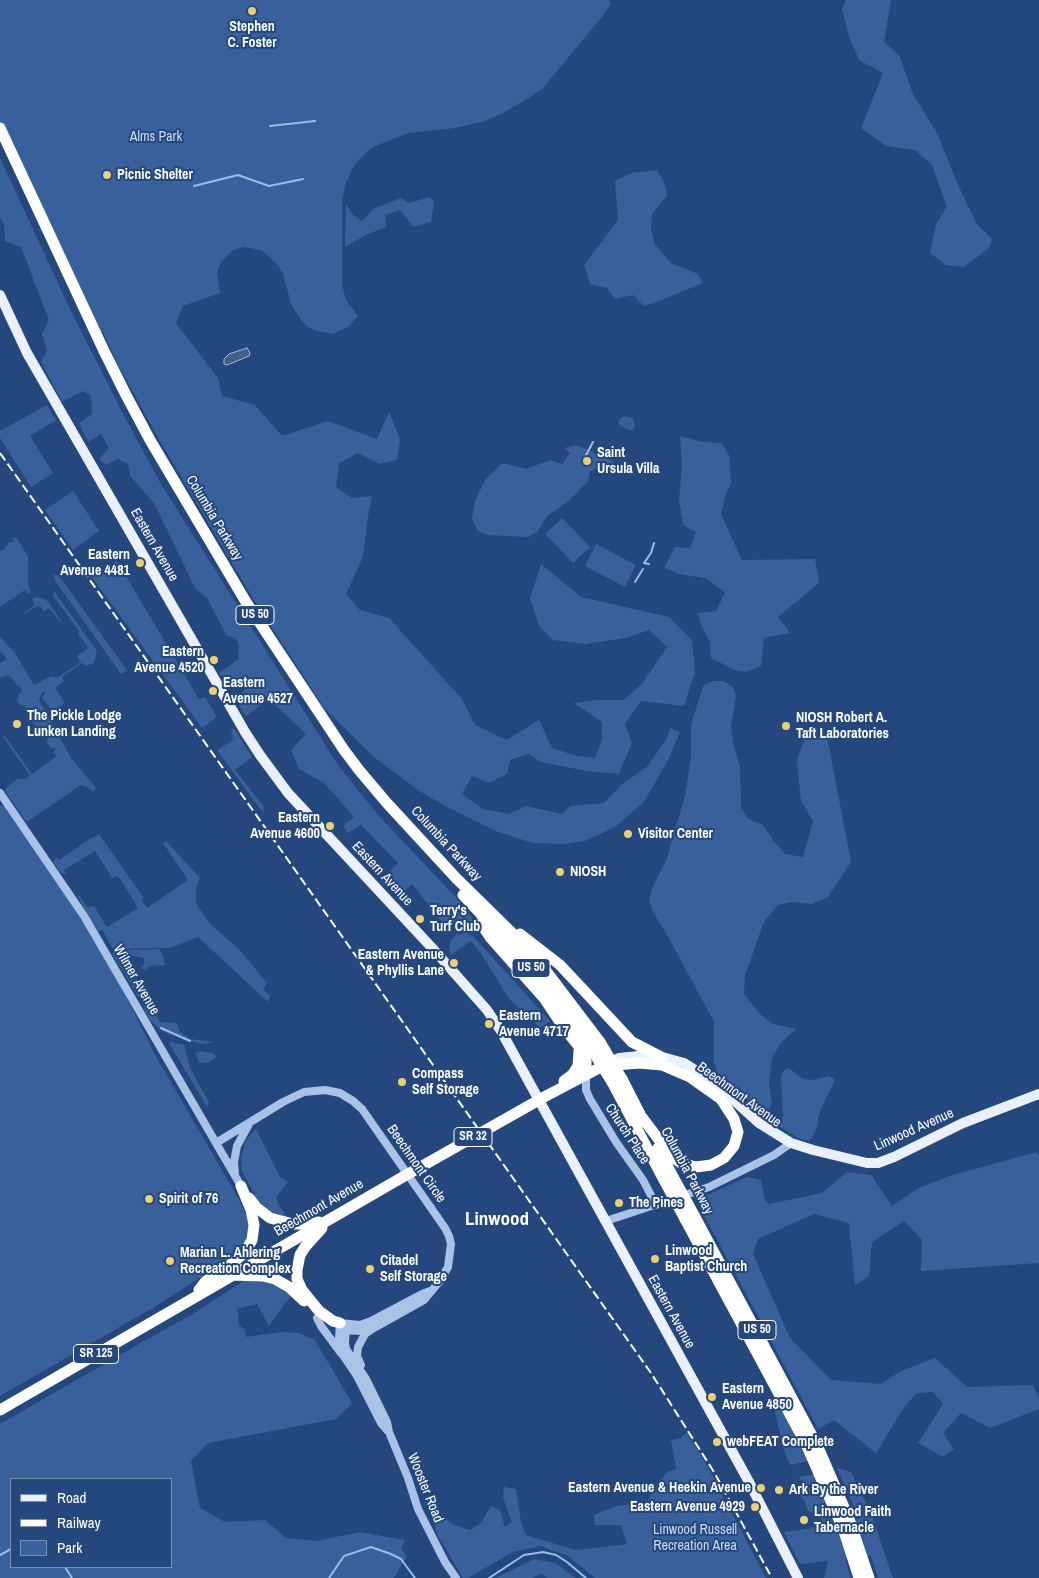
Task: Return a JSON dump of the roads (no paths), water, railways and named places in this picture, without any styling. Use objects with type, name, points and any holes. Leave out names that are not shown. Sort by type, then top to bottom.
[{"type":"highway","name":"Columbia Parkway","points":[[0,128],[104,351],[150,440],[246,602],[359,770],[405,823],[540,963],[595,1044],[617,1081],[812,1445],[849,1519],[869,1578]]},
{"type":"highway","name":"Columbia Parkway","points":[[0,144],[70,296],[132,423],[264,642],[354,775],[376,802],[530,966],[595,1044]]},
{"type":"highway","points":[[465,897],[490,937],[544,998],[584,1054],[586,1074]]},
{"type":"highway","points":[[481,903],[560,965],[632,1042],[663,1058]]},
{"type":"highway","points":[[549,1094],[572,1075],[578,1066],[579,1052],[575,1042]]},
{"type":"highway","name":"Beechmont Avenue","points":[[0,1410],[329,1219],[549,1094],[603,1066],[639,1063],[662,1065],[690,1077],[720,1099]]},
{"type":"highway","name":"Columbia Parkway","points":[[617,1081],[641,1116],[668,1179]]},
{"type":"highway","points":[[641,1116],[672,1158],[688,1166],[703,1167],[724,1158],[729,1153],[736,1139],[737,1126],[720,1099]]},
{"type":"highway","points":[[238,1181],[256,1207],[270,1218],[292,1224],[308,1224],[329,1219]]},
{"type":"highway","points":[[192,1298],[206,1281],[245,1252],[252,1240],[254,1225],[251,1210],[238,1181]]},
{"type":"highway","points":[[329,1219],[300,1255],[297,1279],[302,1290],[319,1310],[343,1327]]},
{"type":"highway","points":[[232,1275],[263,1276],[284,1283],[300,1296],[317,1318],[343,1327]]},
{"type":"highway","name":"Columbia Parkway","points":[[829,1481],[859,1578]]},
{"type":"main road","name":"Eastern Avenue","points":[[0,295],[27,353],[255,747],[288,793],[434,950],[495,1020],[749,1482],[798,1578]]},
{"type":"main road","name":"Beechmont Avenue","points":[[603,1066],[610,1061],[629,1056],[663,1058],[684,1064],[704,1075],[759,1123],[791,1143]]},
{"type":"main road","name":"Linwood Avenue","points":[[791,1143],[855,1161],[878,1163],[894,1158],[971,1119],[1039,1094]]},
{"type":"main road","name":"Beechmont Avenue","points":[[720,1099],[769,1137],[778,1142],[791,1143]]},
{"type":"street","name":"Wilmer Avenue","points":[[0,792],[84,916],[238,1181]]},
{"type":"street","name":"Church Place","points":[[586,1074],[586,1090],[590,1099],[616,1142],[643,1180],[656,1205]]},
{"type":"street","name":"Beechmont Circle","points":[[216,1143],[283,1102],[304,1092],[332,1091],[346,1097],[360,1108],[416,1184],[449,1236],[451,1252],[448,1267],[439,1282],[424,1300],[374,1328],[362,1331],[343,1327]]},
{"type":"street","points":[[238,1181],[234,1162],[237,1146],[250,1122]]},
{"type":"street","points":[[606,1221],[709,1187],[774,1155],[791,1143]]},
{"type":"street","points":[[343,1327],[360,1325],[371,1321],[431,1291]]},
{"type":"street","points":[[317,1318],[343,1355]]},
{"type":"street","name":"Wooster Road","points":[[343,1327],[340,1345],[343,1355],[357,1376],[381,1423],[389,1432]]},
{"type":"street","name":"Wooster Road","points":[[343,1327],[346,1348],[366,1379],[387,1422],[418,1509],[445,1562],[454,1575]]},
{"type":"street","points":[[366,1379],[358,1356],[358,1347],[365,1334],[374,1328]]},
{"type":"waterway","points":[[270,126],[315,121]]},
{"type":"waterway","points":[[194,186],[238,175],[269,186],[303,179]]},
{"type":"waterway","points":[[584,459],[593,442]]},
{"type":"waterway","points":[[644,563],[651,553],[654,543]]},
{"type":"waterway","points":[[644,563],[649,564]]},
{"type":"waterway","points":[[635,582],[643,569]]},
{"type":"waterway","points":[[161,1028],[190,1041]]},
{"type":"waterway","points":[[329,1578],[344,1556],[371,1547],[401,1559],[415,1578]]},
{"type":"waterway","points":[[0,1555],[10,1550]]},
{"type":"waterway","points":[[489,1578],[524,1555],[543,1552],[556,1555],[586,1578]]},
{"type":"waterway","points":[[66,1568],[72,1578]]},
{"type":"railway","points":[[0,453],[651,1373],[714,1472],[772,1578]]},
{"type":"place","name":"Stephen C. Foster","points":[[252,11]]},
{"type":"place","name":"Picnic Shelter","points":[[107,175]]},
{"type":"place","name":"Saint Ursula Villa","points":[[587,461]]},
{"type":"place","name":"Eastern Avenue 4481","points":[[140,563]]},
{"type":"place","name":"Eastern Avenue 4520","points":[[214,660]]},
{"type":"place","name":"Eastern Avenue 4527","points":[[213,691]]},
{"type":"place","name":"The Pickle Lodge Lunken Landing","points":[[17,724]]},
{"type":"place","name":"NIOSH Robert A. Taft Laboratories","points":[[786,726]]},
{"type":"place","name":"Eastern Avenue 4600","points":[[330,826]]},
{"type":"place","name":"Visitor Center","points":[[628,834]]},
{"type":"place","name":"NIOSH","points":[[560,872]]},
{"type":"place","name":"Terry's Turf Club","points":[[420,919]]},
{"type":"place","name":"Eastern Avenue & Phyllis Lane","points":[[454,963]]},
{"type":"place","name":"Eastern Avenue 4717","points":[[489,1024]]},
{"type":"place","name":"Compass Self Storage","points":[[402,1082]]},
{"type":"place","name":"Spirit of 76","points":[[149,1199]]},
{"type":"place","name":"The Pines","points":[[619,1203]]},
{"type":"place","name":"Linwood Baptist Church","points":[[655,1259]]},
{"type":"place","name":"Marian L. Ahlering Recreation Complex","points":[[170,1261]]},
{"type":"place","name":"Citadel Self Storage","points":[[370,1269]]},
{"type":"place","name":"Eastern Avenue 4850","points":[[712,1397]]},
{"type":"place","name":"webFEAT Complete","points":[[717,1442]]},
{"type":"place","name":"Eastern Avenue & Heekin Avenue","points":[[761,1488]]},
{"type":"place","name":"Ark By the River","points":[[779,1490]]},
{"type":"place","name":"Eastern Avenue 4929","points":[[755,1507]]},
{"type":"place","name":"Linwood Faith Tabernacle","points":[[804,1520]]},
{"type":"district","name":"Linwood","points":[[497,1220]]},
{"type":"park label","name":"Alms Park","points":[[156,137]]},
{"type":"park label","name":"Linwood Russell Recreation Area","points":[[695,1538]]}]
